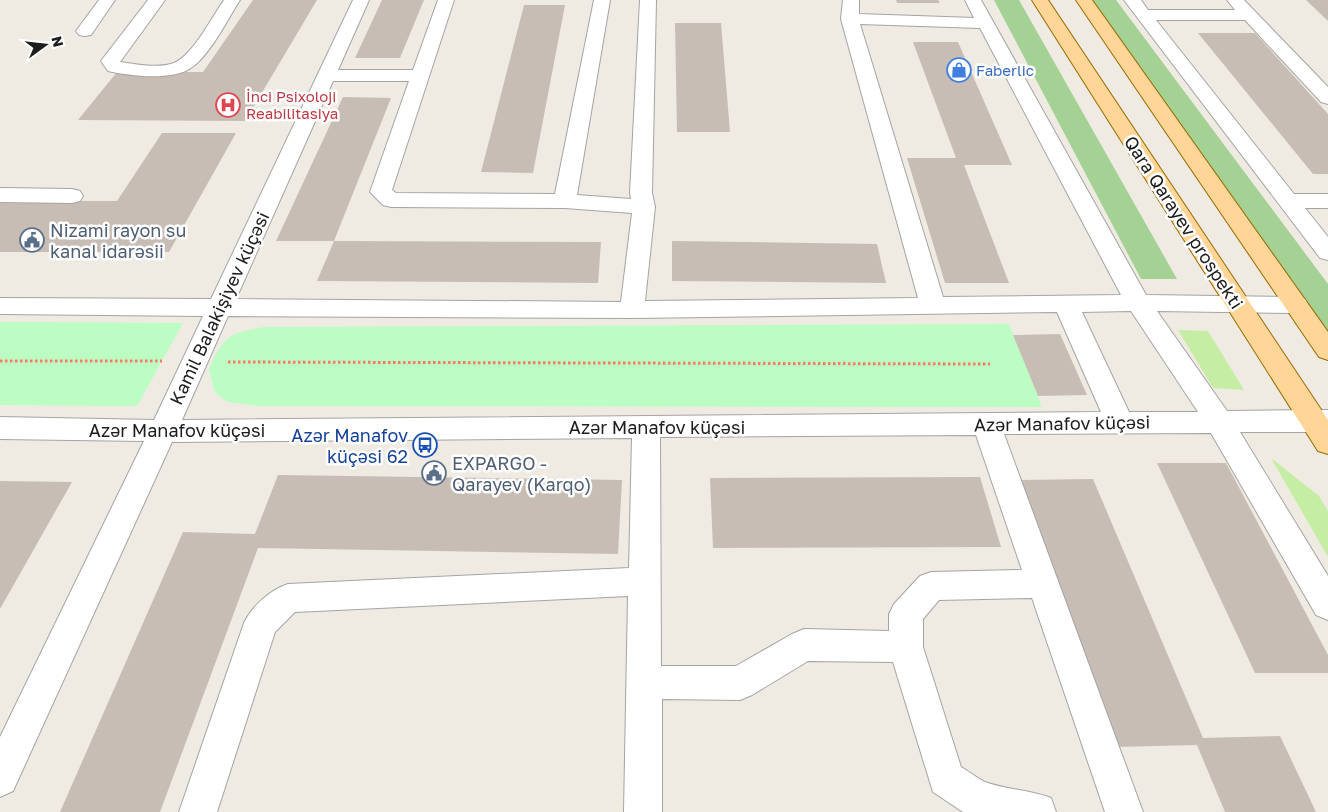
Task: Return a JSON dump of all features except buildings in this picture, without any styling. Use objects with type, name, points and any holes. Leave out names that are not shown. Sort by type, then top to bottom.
[{"type":"main road","name":"Qara Qarayev prospekti","points":[[1040,0],[1168,199],[1323,429]]},
{"type":"main road","points":[[1084,0],[1328,351]]},
{"type":"street","points":[[85,31],[107,0]]},
{"type":"street","points":[[157,0],[110,61],[114,67],[156,70],[180,67],[191,61],[232,0]]},
{"type":"street","name":"Kamil Balakişiyev küçəsi","points":[[0,778],[163,431],[360,0]]},
{"type":"street","points":[[446,0],[381,192],[391,200],[565,201],[644,207]]},
{"type":"street","points":[[565,201],[602,0]]},
{"type":"street","points":[[632,310],[644,207],[641,193],[648,0]]},
{"type":"street","points":[[973,0],[1138,303],[1220,423],[1328,605]]},
{"type":"street","points":[[1235,0],[1328,98]]},
{"type":"street","points":[[1138,8],[1250,15]]},
{"type":"street","points":[[1138,8],[1328,253]]},
{"type":"street","points":[[933,307],[850,9],[984,23]]},
{"type":"street","points":[[326,76],[420,75]]},
{"type":"street","points":[[0,195],[72,196]]},
{"type":"street","points":[[1288,201],[1328,201]]},
{"type":"street","points":[[0,306],[632,310],[1138,303],[1296,305]]},
{"type":"street","points":[[1066,305],[1120,423]]},
{"type":"street","name":"Azər Manafov küçəsi","points":[[0,428],[163,431],[1220,423],[1323,429]]},
{"type":"street","points":[[986,424],[1124,812]]},
{"type":"street","points":[[643,812],[646,427]]},
{"type":"street","points":[[198,812],[261,623],[288,598],[645,581]]},
{"type":"street","points":[[1037,812],[1018,810],[979,800],[946,779],[906,647],[906,614],[931,586],[1043,584]]},
{"type":"street","points":[[645,682],[740,683],[804,645],[906,647]]},
{"type":"path","points":[[0,361],[162,361]]},
{"type":"path","points":[[222,362],[990,364]]},
{"type":"green space","points":[[994,0],[1019,0],[1177,279],[1141,279]]},
{"type":"green space","points":[[1089,0],[1116,0],[1328,284],[1328,342]]},
{"type":"green space","points":[[0,322],[183,323],[137,406],[0,405]]},
{"type":"green space","points":[[1009,324],[1042,407],[258,406],[228,402],[215,393],[209,369],[219,349],[229,338],[235,334],[264,327]]},
{"type":"green space","points":[[1178,330],[1208,331],[1244,390],[1213,388]]},
{"type":"green space","points":[[1271,458],[1319,496],[1328,511],[1328,557]]},
{"type":"place","name":"Faberlic","points":[[959,70]]},
{"type":"place","name":"İnci Psixoloji Reabilitasiya","points":[[228,105]]},
{"type":"place","name":"Nizami rayon su kanal idarəsii","points":[[32,240]]},
{"type":"place","name":"Azər Manafov küçəsi 62","points":[[425,445]]},
{"type":"place","name":"EXPARGO - Qarayev (Karqo)","points":[[434,473]]}]
